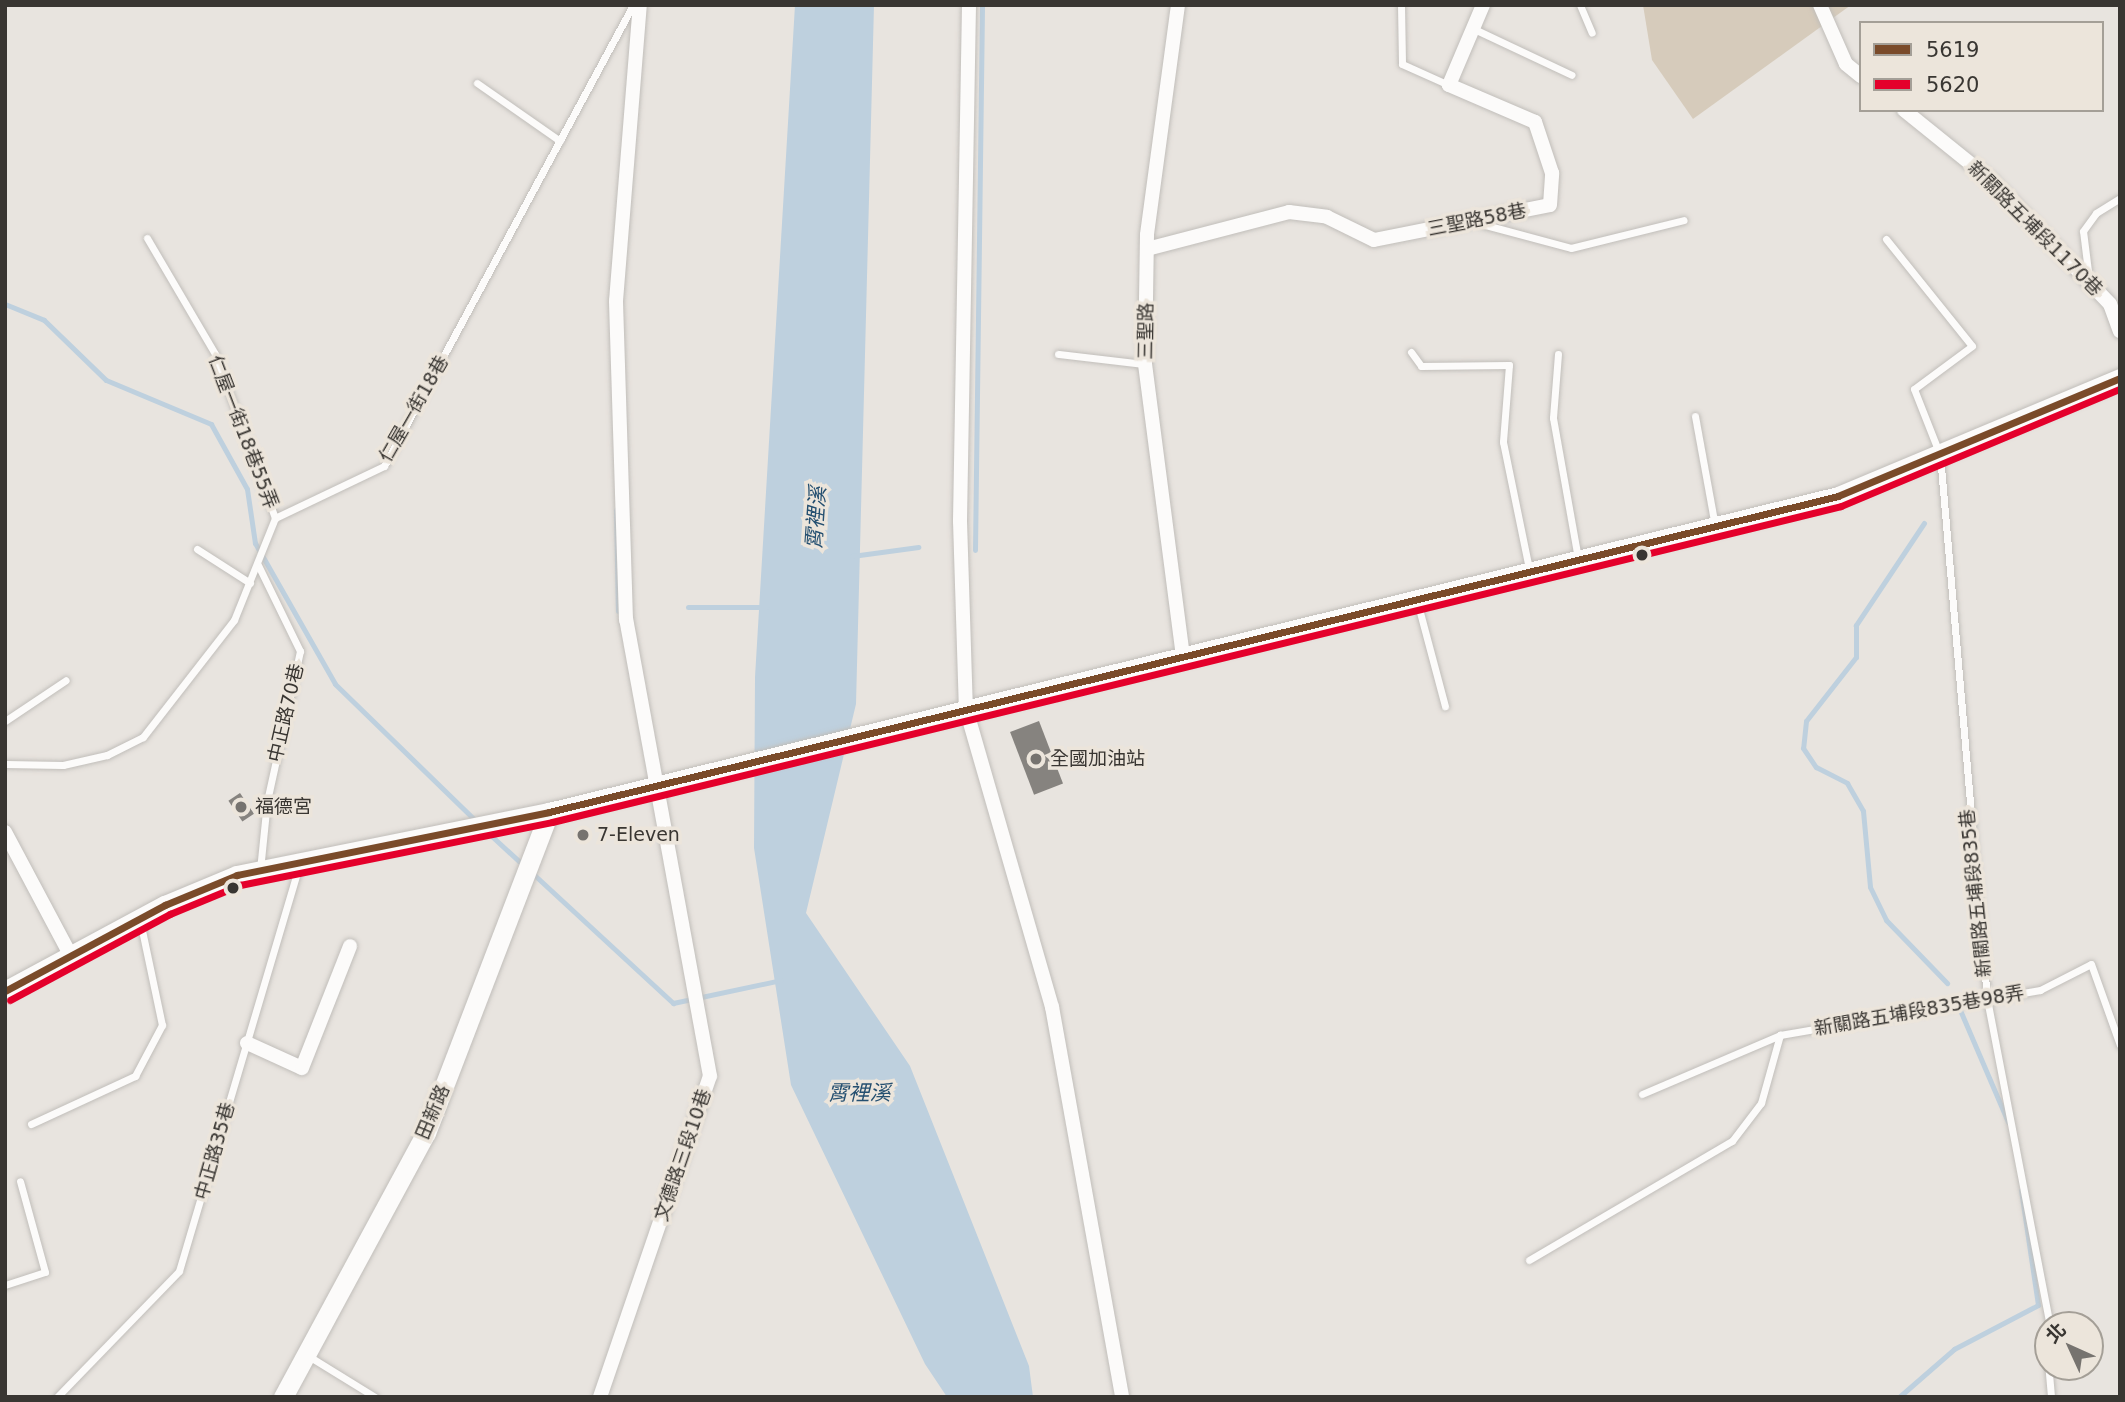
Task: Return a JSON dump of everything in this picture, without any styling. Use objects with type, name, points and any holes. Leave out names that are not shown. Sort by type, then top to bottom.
[{"type":"main road","points":[[549,812],[654,783],[1530,573],[1838,496],[2120,378]]},
{"type":"main road","name":"田新路","points":[[283,1397],[426,1133],[549,812]]},
{"type":"street","name":"文德路三段10巷","points":[[600,1397],[710,1076],[626,620],[616,301],[640,5]]},
{"type":"street","points":[[969,5],[960,521],[966,709],[1052,1007],[1122,1397]]},
{"type":"street","name":"三聖路","points":[[1178,5],[1147,249],[1145,364],[1183,657]]},
{"type":"street","points":[[1449,85],[1483,5]]},
{"type":"street","points":[[1821,5],[1846,64],[1859,74]]},
{"type":"street","name":"三聖路58巷","points":[[1147,249],[1289,212],[1327,217],[1374,240],[1550,205],[1552,173],[1535,122],[1449,85]]},
{"type":"street","name":"新關路五埔段1170巷","points":[[1906,112],[1992,181],[2089,280],[2110,304],[2120,331]]},
{"type":"street","points":[[5,991],[139,919],[260,870],[549,812]]},
{"type":"street","points":[[5,832],[71,956]]},
{"type":"street","points":[[247,1043],[302,1068],[349,946]]},
{"type":"lane","name":"仁屋一街18巷","points":[[275,518],[384,466],[633,5]]},
{"type":"lane","points":[[1401,5],[1402,64],[1449,85]]},
{"type":"lane","points":[[1580,5],[1592,33]]},
{"type":"lane","points":[[1472,28],[1572,75]]},
{"type":"lane","points":[[477,82],[560,141]]},
{"type":"lane","points":[[2089,280],[2083,231],[2096,213],[2120,198]]},
{"type":"lane","points":[[1471,221],[1571,248],[1684,220]]},
{"type":"lane","name":"仁屋一街18巷55弄","points":[[147,238],[215,354],[275,518]]},
{"type":"lane","name":"新關路五埔段835巷","points":[[1886,239],[1972,346],[1914,389],[1940,455],[1987,999],[2047,1311]]},
{"type":"lane","points":[[1411,352],[1421,366],[1508,365],[1503,442],[1530,573]]},
{"type":"lane","points":[[1058,354],[1145,364]]},
{"type":"lane","points":[[1558,354],[1553,418],[1578,561]]},
{"type":"lane","points":[[1695,416],[1715,527]]},
{"type":"lane","points":[[5,764],[63,765],[107,755],[143,737],[234,620],[275,518]]},
{"type":"lane","points":[[197,549],[250,583]]},
{"type":"lane","name":"中正路70巷","points":[[258,565],[300,650],[267,801],[260,870]]},
{"type":"lane","points":[[1417,600],[1445,706]]},
{"type":"lane","points":[[5,721],[66,680]]},
{"type":"lane","name":"中正路35巷","points":[[57,1397],[180,1271],[300,862]]},
{"type":"lane","points":[[31,1124],[135,1076],[162,1025],[139,919]]},
{"type":"lane","name":"新關路五埔段835巷98弄","points":[[1642,1094],[1780,1035],[2040,990],[2091,964],[2120,1045]]},
{"type":"lane","points":[[1529,1260],[1732,1141],[1761,1103],[1780,1035]]},
{"type":"lane","points":[[5,1285],[46,1272],[20,1181]]},
{"type":"lane","points":[[306,1354],[375,1397]]},
{"type":"shaded area","points":[[1643,5],[1851,5],[1693,119],[1652,60]]},
{"type":"water","name":"霄裡溪","points":[[795,5],[874,5],[856,704],[806,913],[910,1066],[1029,1366],[1033,1397],[947,1397],[925,1364],[791,1085],[754,848],[755,677]]},
{"type":"building","name":"全國加油站","points":[[1039,721],[1063,784],[1034,795],[1010,732]]},
{"type":"building","name":"福德宮","points":[[240,793],[254,814],[242,822],[228,801]]},
{"type":"waterway","points":[[975,550],[982,5]]},
{"type":"waterway","points":[[5,304],[44,320],[106,380],[211,424],[247,489],[255,543],[335,684],[477,822]]},
{"type":"waterway","points":[[616,510],[618,611]]},
{"type":"waterway","points":[[1924,523],[1856,625],[1856,657],[1806,721],[1803,748],[1816,767],[1847,783],[1863,811],[1870,887],[1886,920],[1947,983]]},
{"type":"waterway","points":[[852,556],[918,547]]},
{"type":"waterway","points":[[688,607],[766,607]]},
{"type":"waterway","points":[[484,829],[523,865]]},
{"type":"waterway","points":[[530,871],[673,1003],[781,980]]},
{"type":"waterway","points":[[1957,1003],[2008,1122]]},
{"type":"waterway","points":[[1899,1397],[1954,1349],[2038,1305],[2021,1190]]},
{"type":"transit line","name":"5619","points":[[5,991],[165,905],[237,875],[549,812],[1838,496],[2120,378]]},
{"type":"transit line","name":"5620","points":[[10,1000],[170,914],[240,885],[552,822],[1841,506],[2120,389]]},
{"type":"place","name":"全國加油站","points":[[1036,759]]},
{"type":"place","name":"福德宮","points":[[241,807]]},
{"type":"place","name":"7-Eleven","points":[[583,835]]}]
